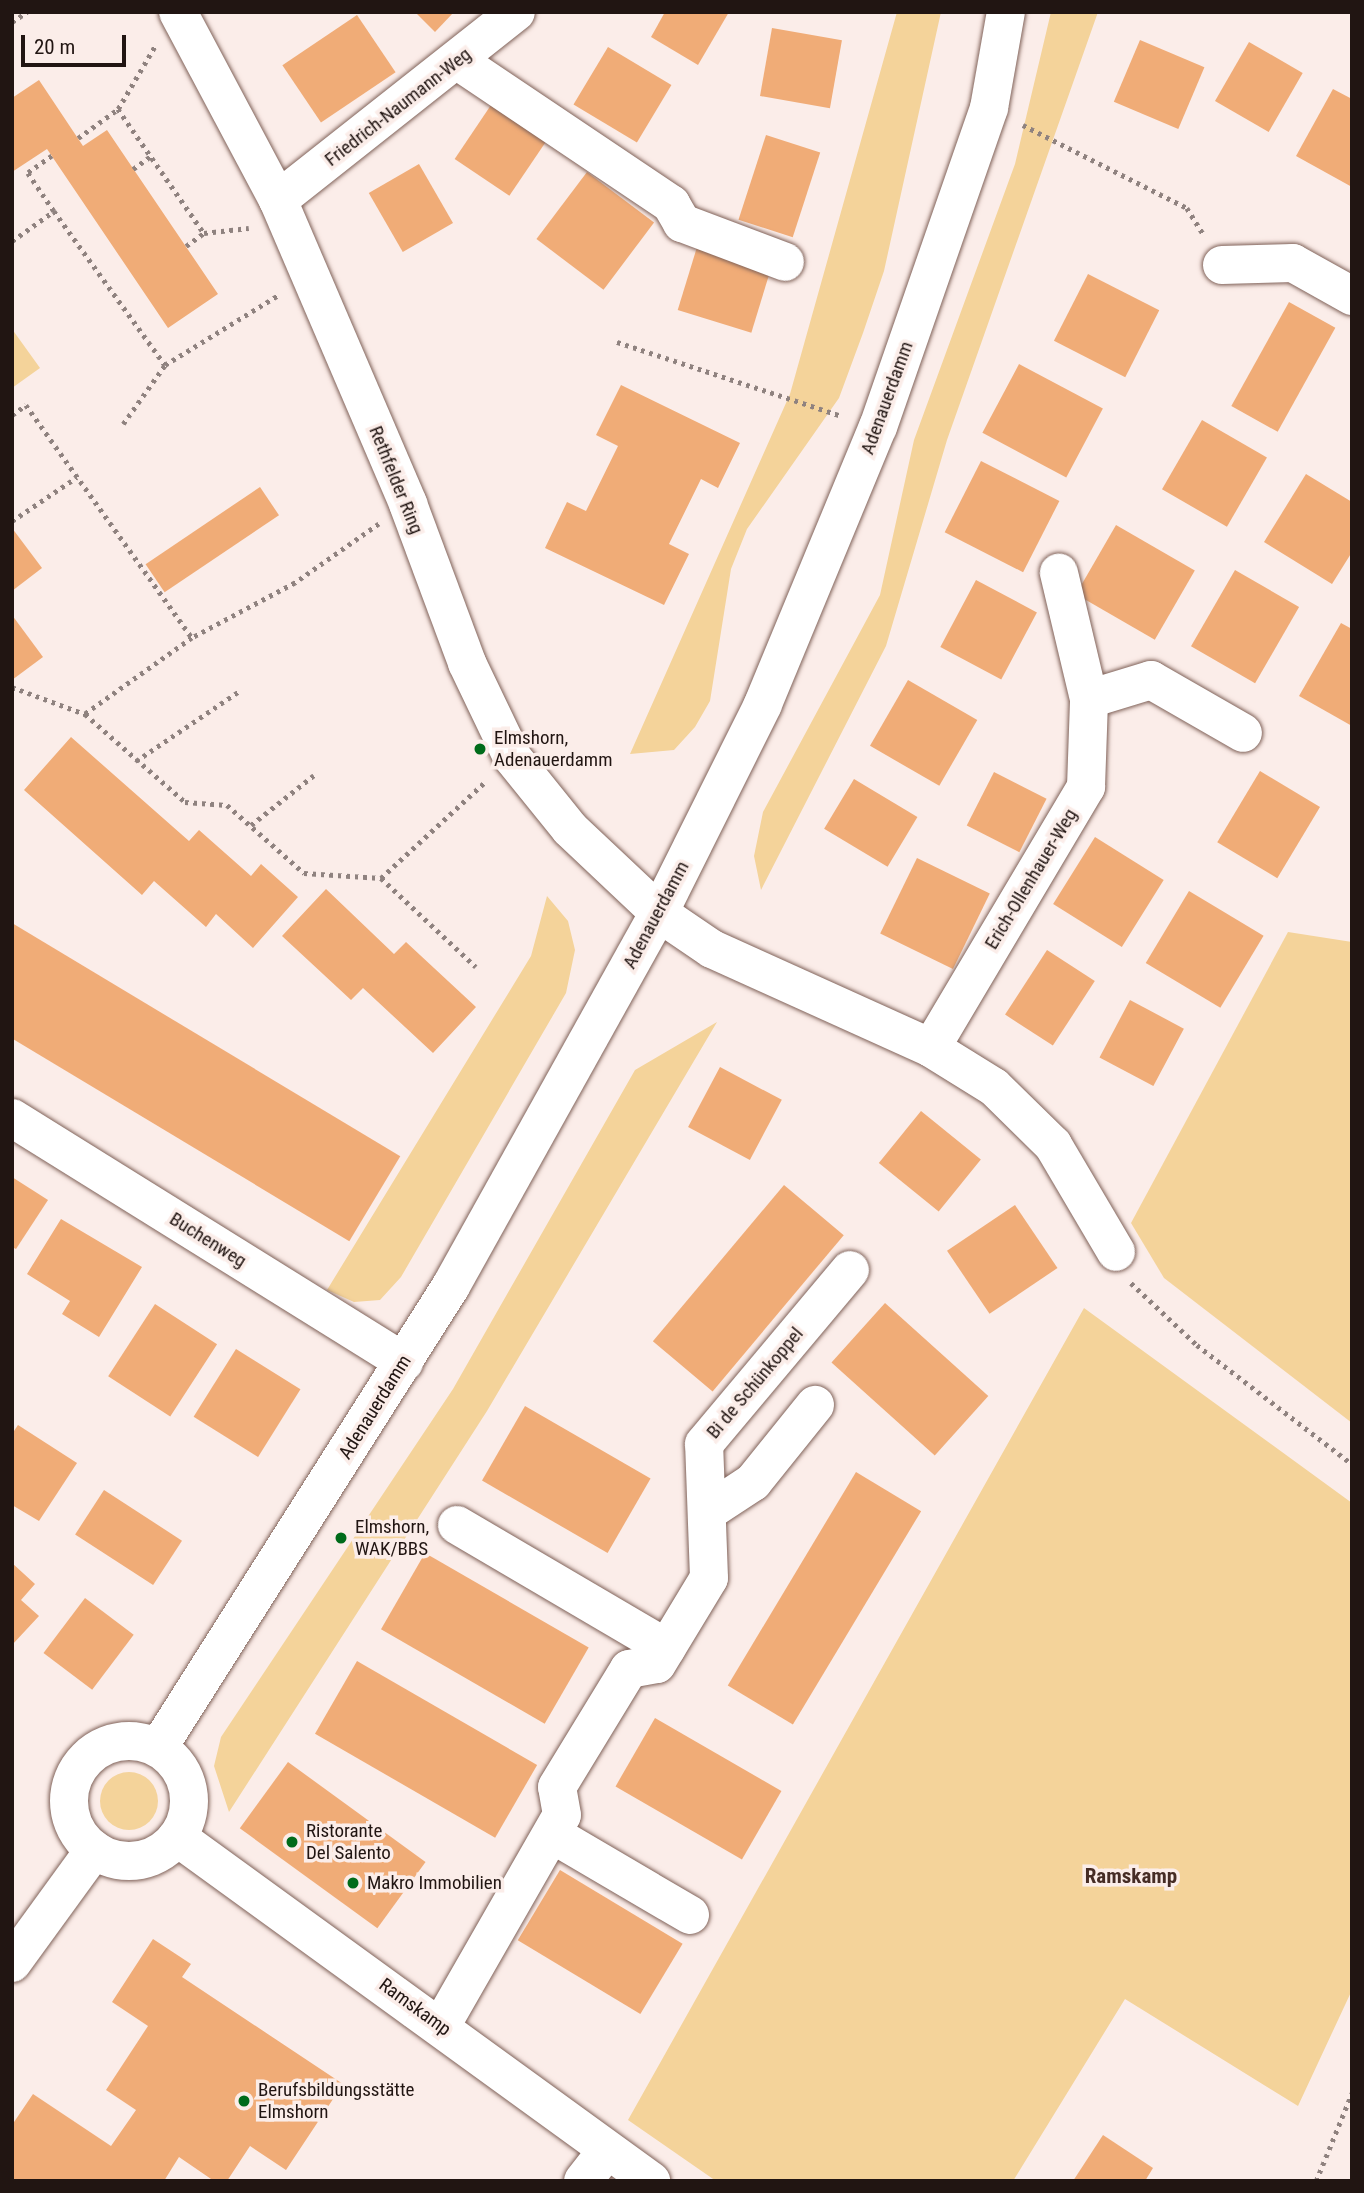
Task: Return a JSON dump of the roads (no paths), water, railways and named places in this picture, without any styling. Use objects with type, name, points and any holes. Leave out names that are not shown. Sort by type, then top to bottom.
[{"type":"street","name":"Friedrich-Naumann-Weg","points":[[283,212],[516,12]]},
{"type":"street","name":"Adenauerdamm","points":[[158,1748],[404,1362],[659,913],[763,704],[873,440],[989,108],[1006,12]]},
{"type":"street","name":"Rethfelder Ring","points":[[170,23],[283,212],[408,504],[467,663],[512,757],[570,830],[659,913]]},
{"type":"street","points":[[458,61],[671,204],[682,223],[785,262]]},
{"type":"street","points":[[1222,265],[1293,264],[1352,296]]},
{"type":"street","name":"Erich-Ollenhauer-Weg","points":[[931,1048],[1086,787],[1089,699],[1059,573]]},
{"type":"street","points":[[1089,699],[1151,680],[1243,733]]},
{"type":"street","points":[[659,913],[712,949],[931,1048],[994,1087],[1053,1144],[1116,1252]]},
{"type":"street","name":"Buchenweg","points":[[12,1118],[404,1362]]},
{"type":"street","name":"Bi de Schünkoppel","points":[[441,2026],[562,1815],[557,1787],[629,1669],[657,1664],[709,1578],[709,1511],[704,1444],[850,1270]]},
{"type":"street","points":[[709,1511],[753,1482],[815,1405]]},
{"type":"street","points":[[457,1525],[667,1648]]},
{"type":"street","points":[[116,1742],[158,1748],[185,1779],[186,1819],[177,1837],[147,1858],[111,1858],[94,1850],[72,1819],[72,1782],[80,1765],[116,1742]]},
{"type":"street","points":[[552,1834],[690,1915]]},
{"type":"street","name":"Ramskamp","points":[[177,1837],[441,2026],[650,2181]]},
{"type":"street","points":[[12,1963],[94,1850]]},
{"type":"street","points":[[583,2181],[607,2150]]},
{"type":"place","name":"Elmshorn, Adenauerdamm","points":[[480,749]]},
{"type":"place","name":"Elmshorn, WAK/BBS","points":[[341,1538]]},
{"type":"place","name":"Ristorante Del Salento","points":[[292,1842]]},
{"type":"place","name":"Makro Immobilien","points":[[353,1883]]},
{"type":"place","name":"Berufsbildungsstätte Elmshorn","points":[[244,2101]]},
{"type":"district","name":"Ramskamp","points":[[1131,1876]]}]
